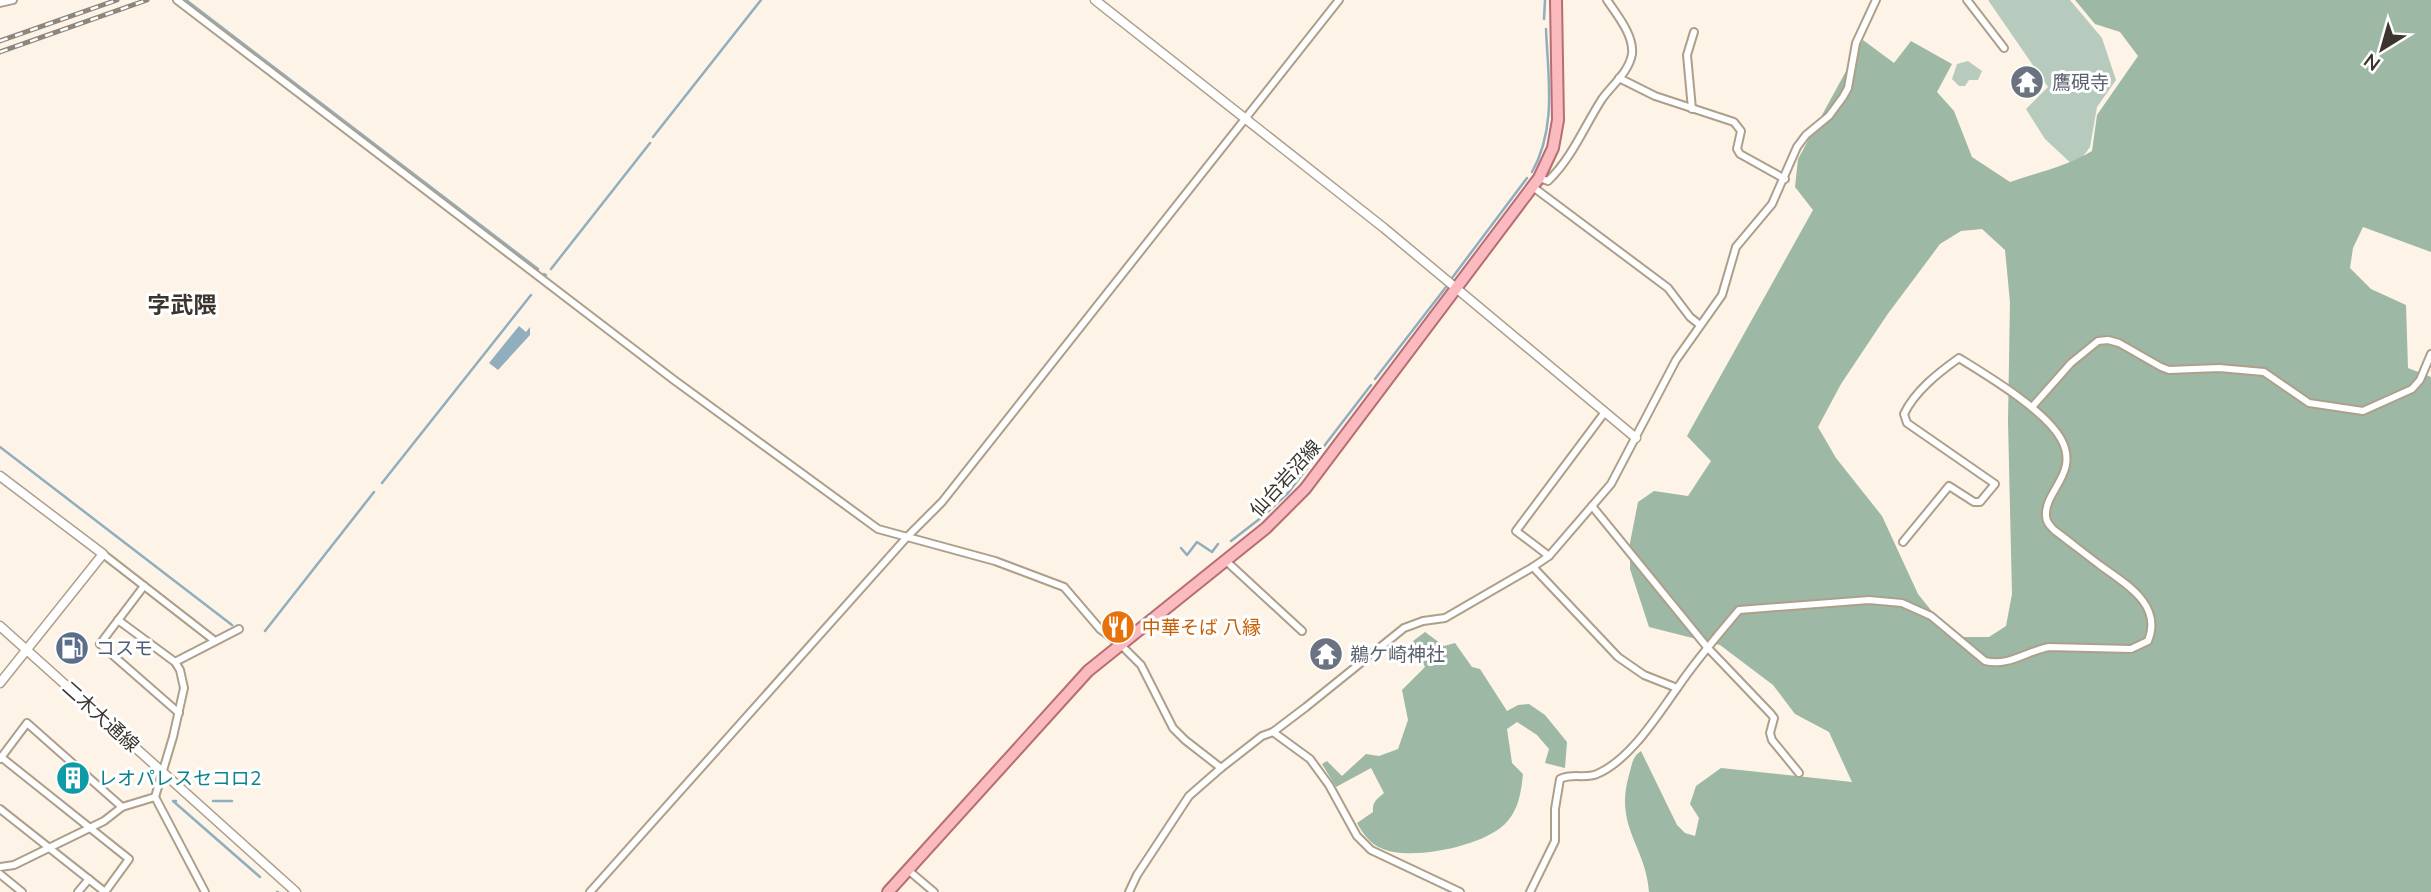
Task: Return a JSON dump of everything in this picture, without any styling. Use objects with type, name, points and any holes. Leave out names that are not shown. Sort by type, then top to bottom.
[{"type":"main road","name":"仙台岩沼線","points":[[888,892],[1088,671],[1266,528],[1304,489],[1457,290],[1536,182],[1552,148],[1558,120],[1556,0]]},
{"type":"street","points":[[0,4],[13,0]]},
{"type":"street","points":[[177,0],[674,380],[878,529],[995,561],[1064,587],[1100,629],[1120,644],[1140,665],[1173,728],[1221,768]]},
{"type":"street","points":[[1095,0],[1384,228],[1636,438]]},
{"type":"street","points":[[590,892],[907,537],[942,502],[1339,0]]},
{"type":"street","points":[[1536,182],[1548,181],[1559,170],[1632,55],[1632,41],[1607,0]]},
{"type":"street","points":[[1129,892],[1137,875],[1189,796],[1221,768],[1262,736],[1273,732],[1404,628],[1423,621],[1445,618],[1534,567],[1549,556],[1611,484],[1676,360],[1722,295],[1736,247],[1772,204],[1785,180],[1797,147],[1806,135],[1829,116],[1848,88],[1856,43],[1876,0]]},
{"type":"street","points":[[1967,0],[2004,48]]},
{"type":"street","points":[[1692,109],[1687,55],[1694,32]]},
{"type":"street","points":[[1619,78],[1656,96],[1739,125],[1741,131],[1737,149],[1740,154],[1785,180]]},
{"type":"street","points":[[1536,182],[1668,288],[1690,317],[1700,325]]},
{"type":"street","points":[[2032,407],[2071,363],[2098,341],[2119,343],[2169,370],[2219,368],[2264,372],[2309,403],[2363,411],[2412,390],[2420,380],[2431,354]]},
{"type":"street","points":[[1530,892],[1555,841],[1555,809],[1560,779],[1567,775],[1595,776],[1620,760],[1662,712],[1707,647],[1739,610],[1869,600],[1902,603],[1914,607],[1952,631],[1985,661],[1994,663],[2004,663],[2037,649],[2049,647],[2131,649],[2148,641],[2152,632],[2152,622],[2145,602],[2124,582],[2054,530],[2048,522],[2047,509],[2063,474],[2066,457],[2061,439],[2043,416],[2032,407],[1959,358],[1922,389],[1904,414],[1907,423],[1996,484],[1980,502],[1973,502],[1949,486],[1903,542]]},
{"type":"street","points":[[1549,556],[1516,531],[1605,412]]},
{"type":"street","points":[[0,476],[215,641]]},
{"type":"street","points":[[1592,506],[1707,647],[1771,714],[1774,719],[1770,733],[1772,740],[1799,773]]},
{"type":"street","points":[[0,683],[103,554]]},
{"type":"street","points":[[1225,560],[1302,631]]},
{"type":"street","points":[[1534,567],[1618,657],[1644,675],[1677,688]]},
{"type":"street","points":[[144,586],[100,644],[179,713]]},
{"type":"street","points":[[118,620],[175,662],[180,670],[184,688],[164,772],[155,797],[205,892]]},
{"type":"street","name":"二木大通線","points":[[0,626],[296,892]]},
{"type":"street","points":[[175,662],[239,629]]},
{"type":"street","points":[[0,809],[105,892],[129,859],[1,758],[27,723],[122,807]]},
{"type":"street","points":[[1273,732],[1310,759],[1329,785],[1357,836],[1371,850],[1460,892]]},
{"type":"street","points":[[0,867],[14,865],[91,828],[122,807],[155,797]]},
{"type":"street","points":[[908,870],[934,892]]},
{"type":"street","points":[[0,874],[22,892]]},
{"type":"street","points":[[78,892],[89,879]]},
{"type":"green space","points":[[1988,0],[2070,0],[2102,38],[2116,80],[2097,107],[2090,147],[2075,167],[2045,139],[2026,109],[2048,87]]},
{"type":"green space","points":[[2075,0],[2431,0],[2431,252],[2363,227],[2353,248],[2350,268],[2371,289],[2406,305],[2408,368],[2431,377],[2431,892],[1649,892],[1647,876],[1625,809],[1625,793],[1632,765],[1641,751],[1677,825],[1685,833],[1695,836],[1699,818],[1690,804],[1696,786],[1721,768],[1852,782],[1829,732],[1795,714],[1773,685],[1720,645],[1649,627],[1630,569],[1630,543],[1638,502],[1654,491],[1688,496],[1711,461],[1687,436],[1813,210],[1795,187],[1798,159],[1863,40],[1894,63],[1911,41],[1952,64],[1937,92],[1954,111],[1972,157],[2010,182],[2072,161],[2092,151],[2097,115],[2138,56],[2120,32],[2095,24]],"holes":[[[1982,229],[2005,250],[2010,302],[2008,421],[2012,594],[2006,626],[1989,637],[1957,637],[1918,594],[1882,516],[1836,458],[1818,427],[1841,384],[1887,315],[1940,244],[1961,231]]]},
{"type":"green space","points":[[1968,61],[1982,71],[1978,80],[1969,80],[1965,86],[1959,86],[1952,79],[1957,64]]},
{"type":"green space","points":[[1425,632],[1444,646],[1455,643],[1472,667],[1480,669],[1507,711],[1518,705],[1529,704],[1545,715],[1567,742],[1565,768],[1545,763],[1549,749],[1537,735],[1517,722],[1507,729],[1512,763],[1523,774],[1520,794],[1510,819],[1495,832],[1464,845],[1429,852],[1396,852],[1374,844],[1364,835],[1357,823],[1373,812],[1374,803],[1384,793],[1371,768],[1336,787],[1322,764],[1327,761],[1342,776],[1366,754],[1379,756],[1398,749],[1408,720],[1402,690],[1425,667],[1413,641]]},
{"type":"water","points":[[519,326],[526,332],[530,327],[530,335],[498,370],[489,363]]},
{"type":"waterway","points":[[186,0],[538,269]]},
{"type":"waterway","points":[[653,137],[761,0]]},
{"type":"waterway","points":[[1544,19],[1545,0]]},
{"type":"waterway","points":[[1532,172],[1540,155],[1548,120],[1546,29]]},
{"type":"waterway","points":[[551,269],[650,143]]},
{"type":"waterway","points":[[1452,278],[1527,178]]},
{"type":"waterway","points":[[1375,379],[1446,287]]},
{"type":"waterway","points":[[382,483],[531,295]]},
{"type":"waterway","points":[[1231,541],[1288,493],[1371,385]]},
{"type":"waterway","points":[[0,447],[232,625]]},
{"type":"waterway","points":[[265,631],[374,492]]},
{"type":"waterway","points":[[1181,548],[1187,555],[1197,542],[1212,552],[1218,544]]},
{"type":"waterway","points":[[176,801],[173,801],[260,877]]},
{"type":"waterway","points":[[213,801],[232,801]]},
{"type":"railway","points":[[0,41],[117,0]]},
{"type":"railway","points":[[0,52],[147,0]]},
{"type":"place","name":"鷹硯寺","points":[[2027,82]]},
{"type":"place","name":"中華そば 八縁","points":[[1118,627]]},
{"type":"place","name":"コスモ","points":[[72,648]]},
{"type":"place","name":"鵜ケ崎神社","points":[[1326,654]]},
{"type":"place","name":"レオパレスセコロ2","points":[[73,778]]},
{"type":"district","name":"字武隈","points":[[182,305]]}]
